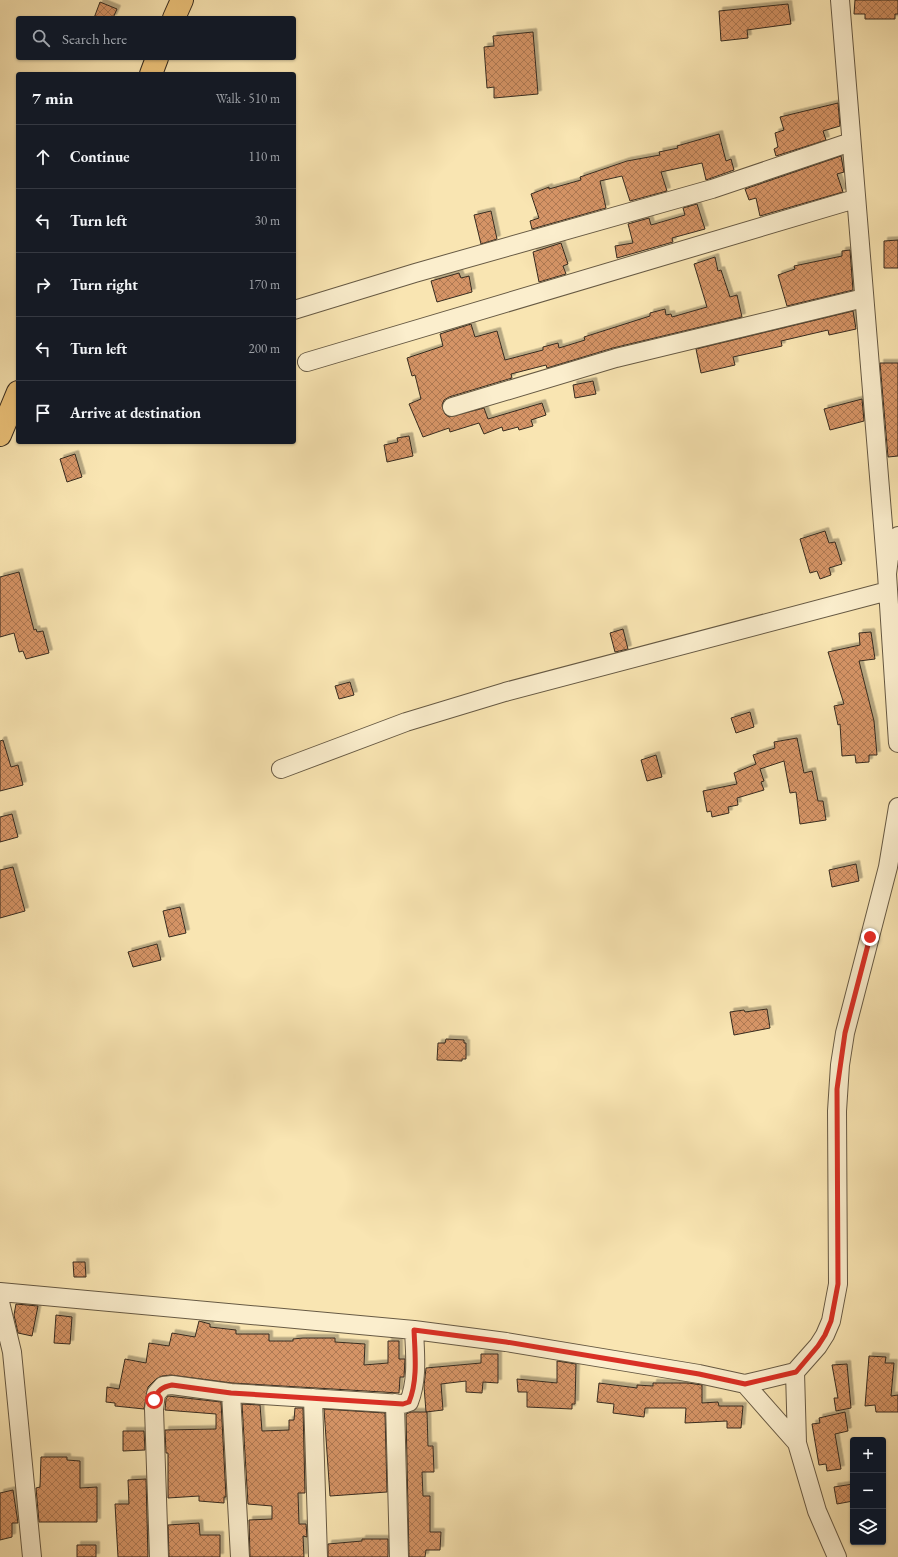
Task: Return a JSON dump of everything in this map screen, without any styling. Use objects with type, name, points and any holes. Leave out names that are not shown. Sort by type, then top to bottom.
[{"type":"highway","points":[[175,16],[182,0]]},
{"type":"highway","points":[[152,72],[156,60]]},
{"type":"highway","points":[[0,435],[16,397]]},
{"type":"street","points":[[840,0],[855,199],[888,582],[898,743]]},
{"type":"street","points":[[296,309],[415,273],[712,188],[851,142]]},
{"type":"street","points":[[307,362],[855,199]]},
{"type":"street","points":[[452,407],[616,358],[864,298]]},
{"type":"street","points":[[888,582],[891,552],[898,536]]},
{"type":"street","points":[[281,769],[406,722],[888,582]]},
{"type":"street","points":[[0,1292],[414,1330],[506,1342],[699,1374],[745,1384],[796,1372],[818,1346],[825,1335],[831,1321],[836,1302],[838,1284],[837,1112],[840,1065],[845,1033],[888,868],[898,807]]},
{"type":"street","points":[[0,1302],[5,1318],[14,1366],[32,1557]]},
{"type":"street","points":[[159,1557],[154,1409],[156,1394],[163,1386],[172,1385],[231,1393],[395,1402],[403,1404],[409,1402],[412,1394],[415,1372],[414,1330]]},
{"type":"street","points":[[796,1372],[797,1443],[817,1511],[837,1557]]},
{"type":"street","points":[[745,1384],[797,1443]]},
{"type":"street","points":[[231,1393],[240,1557]]},
{"type":"street","points":[[313,1398],[318,1557]]},
{"type":"street","points":[[395,1402],[399,1557]]},
{"type":"building","points":[[855,0],[898,0],[898,14],[895,14],[895,19],[865,19],[865,14],[854,14]]},
{"type":"building","points":[[100,2],[117,9],[114,16],[95,16]]},
{"type":"building","points":[[788,4],[791,24],[747,30],[748,38],[721,41],[719,11]]},
{"type":"building","points":[[533,32],[538,94],[494,98],[494,87],[487,88],[484,47],[494,46],[493,36]]},
{"type":"building","points":[[838,103],[840,126],[823,131],[826,140],[776,156],[774,149],[778,147],[775,133],[784,130],[780,117]]},
{"type":"building","points":[[719,134],[726,161],[731,159],[734,170],[706,180],[702,163],[661,172],[667,191],[630,201],[622,176],[600,181],[606,208],[532,229],[530,221],[539,218],[531,194],[549,187],[549,189],[581,180],[580,177],[627,161],[660,155],[659,152],[678,148],[677,146]]},
{"type":"building","points":[[841,156],[844,172],[837,174],[843,192],[760,216],[756,198],[749,200],[745,189]]},
{"type":"building","points":[[697,204],[705,229],[672,238],[673,242],[617,258],[615,246],[633,243],[628,224],[649,218],[651,225],[685,215],[683,208]]},
{"type":"building","points":[[491,211],[497,239],[481,244],[474,215]]},
{"type":"building","points":[[898,240],[898,268],[884,268],[884,241]]},
{"type":"building","points":[[561,243],[568,264],[563,266],[566,274],[539,282],[533,252]]},
{"type":"building","points":[[850,250],[853,290],[787,306],[778,275],[795,269],[794,266],[842,256],[842,251]]},
{"type":"building","points":[[715,257],[718,271],[721,270],[730,297],[737,295],[742,317],[613,348],[547,368],[546,365],[511,374],[512,378],[449,397],[444,400],[442,405],[445,414],[449,417],[484,408],[488,419],[542,403],[546,415],[531,420],[533,426],[519,430],[518,427],[503,431],[502,427],[484,434],[479,423],[450,432],[449,428],[423,437],[409,404],[421,399],[415,375],[412,376],[407,358],[443,346],[440,334],[471,324],[475,337],[497,331],[505,360],[543,350],[543,347],[558,343],[559,348],[585,340],[584,337],[650,316],[650,313],[665,309],[666,315],[671,314],[672,317],[707,307],[694,264]]},
{"type":"building","points":[[459,273],[461,278],[469,276],[472,292],[437,302],[431,281]]},
{"type":"building","points":[[853,311],[856,329],[829,335],[828,330],[781,341],[782,346],[733,357],[735,365],[701,373],[696,349]]},
{"type":"building","points":[[880,363],[898,363],[898,456],[888,457]]},
{"type":"building","points":[[593,381],[596,394],[575,398],[573,385]]},
{"type":"building","points":[[862,399],[864,421],[830,430],[824,409]]},
{"type":"building","points":[[409,436],[413,456],[387,462],[384,445],[398,442],[397,438]]},
{"type":"building","points":[[75,454],[82,477],[67,482],[60,459]]},
{"type":"building","points":[[825,531],[829,543],[835,542],[842,564],[829,568],[831,575],[820,579],[817,571],[810,573],[800,539]]},
{"type":"building","points":[[19,572],[34,630],[36,629],[37,632],[43,631],[49,653],[26,659],[23,651],[19,652],[14,633],[0,637],[0,577]]},
{"type":"building","points":[[623,629],[628,649],[615,652],[610,633]]},
{"type":"building","points":[[871,632],[875,659],[859,661],[874,721],[877,755],[869,755],[869,762],[856,763],[855,755],[842,756],[840,724],[838,725],[834,706],[844,704],[828,652],[860,645],[859,633]]},
{"type":"building","points":[[350,682],[354,695],[339,699],[335,686]]},
{"type":"building","points":[[750,712],[754,727],[736,733],[731,718]]},
{"type":"building","points":[[797,738],[804,773],[812,771],[818,801],[823,801],[826,820],[800,824],[796,792],[790,793],[784,761],[760,769],[764,781],[761,782],[764,790],[737,798],[738,805],[728,807],[729,813],[712,817],[711,811],[707,812],[703,791],[737,784],[734,773],[756,764],[753,755],[775,748],[774,742]]},
{"type":"building","points":[[3,740],[11,767],[18,765],[23,785],[0,791],[0,741]]},
{"type":"building","points":[[656,755],[662,777],[647,781],[641,760]]},
{"type":"building","points":[[12,814],[18,837],[0,842],[0,817]]},
{"type":"building","points":[[856,864],[859,881],[832,887],[829,870]]},
{"type":"building","points":[[13,867],[25,911],[0,918],[0,870]]},
{"type":"building","points":[[180,907],[186,933],[169,937],[163,911]]},
{"type":"building","points":[[157,944],[161,960],[133,967],[128,952]]},
{"type":"building","points":[[767,1009],[770,1028],[734,1035],[730,1012],[744,1010],[745,1012]]},
{"type":"building","points":[[446,1039],[464,1040],[464,1043],[466,1043],[466,1059],[462,1059],[462,1061],[437,1060],[438,1043],[445,1043]]},
{"type":"building","points":[[73,1262],[85,1262],[86,1277],[74,1277]]},
{"type":"building","points":[[16,1304],[38,1306],[32,1336],[18,1333],[14,1315]]},
{"type":"building","points":[[56,1315],[72,1317],[70,1344],[54,1343]]},
{"type":"building","points":[[199,1321],[210,1324],[210,1327],[236,1330],[236,1334],[269,1334],[269,1341],[293,1341],[293,1339],[303,1338],[335,1338],[335,1342],[365,1344],[364,1365],[388,1363],[388,1341],[399,1341],[399,1359],[405,1359],[404,1377],[400,1377],[399,1393],[232,1383],[171,1375],[162,1376],[156,1379],[148,1387],[144,1409],[115,1406],[115,1403],[106,1402],[107,1387],[119,1389],[125,1359],[146,1363],[149,1343],[169,1346],[172,1333],[195,1337]]},
{"type":"building","points":[[481,1354],[498,1354],[498,1383],[483,1382],[482,1393],[466,1392],[466,1381],[441,1384],[443,1410],[426,1412],[424,1386],[426,1368],[481,1363]]},
{"type":"building","points":[[869,1356],[886,1357],[885,1363],[894,1363],[891,1396],[898,1395],[898,1412],[876,1412],[875,1405],[865,1406]]},
{"type":"building","points":[[557,1361],[576,1364],[575,1404],[572,1404],[572,1409],[527,1407],[527,1392],[518,1392],[517,1379],[557,1383]]},
{"type":"building","points":[[847,1364],[851,1408],[836,1411],[834,1398],[838,1398],[832,1365]]},
{"type":"building","points":[[599,1383],[637,1388],[637,1385],[653,1386],[653,1383],[688,1383],[702,1385],[702,1403],[718,1402],[719,1406],[743,1406],[741,1428],[727,1428],[727,1421],[685,1423],[686,1408],[645,1408],[644,1417],[613,1413],[614,1404],[597,1402]]},
{"type":"building","points":[[168,1396],[221,1402],[226,1497],[224,1497],[224,1503],[199,1501],[199,1496],[168,1498],[168,1453],[166,1453],[165,1430],[216,1429],[216,1414],[165,1410],[166,1399]]},
{"type":"building","points":[[242,1404],[260,1405],[262,1431],[289,1430],[289,1420],[294,1420],[295,1408],[303,1408],[305,1493],[298,1493],[299,1524],[306,1524],[307,1537],[303,1536],[304,1557],[250,1557],[249,1520],[272,1519],[272,1506],[248,1504]]},
{"type":"building","points":[[324,1409],[385,1413],[387,1492],[330,1496]]},
{"type":"building","points":[[411,1412],[427,1412],[428,1446],[433,1446],[434,1472],[422,1472],[423,1496],[430,1496],[430,1532],[441,1532],[440,1550],[426,1550],[425,1557],[409,1557],[406,1414]]},
{"type":"building","points":[[845,1412],[848,1431],[835,1434],[841,1469],[827,1471],[826,1464],[819,1465],[812,1424],[820,1423],[819,1418]]},
{"type":"building","points":[[123,1431],[144,1431],[145,1450],[123,1451]]},
{"type":"building","points":[[41,1457],[67,1457],[67,1460],[80,1461],[80,1488],[97,1487],[97,1522],[39,1522],[36,1488],[40,1487]]},
{"type":"building","points":[[146,1479],[148,1557],[118,1557],[115,1504],[129,1504],[128,1480]]},
{"type":"building","points":[[850,1484],[850,1502],[837,1504],[834,1487]]},
{"type":"building","points":[[13,1490],[18,1523],[12,1523],[12,1537],[0,1540],[0,1493]]},
{"type":"building","points":[[199,1523],[200,1535],[220,1535],[220,1557],[169,1557],[168,1525]]},
{"type":"building","points":[[362,1539],[388,1539],[388,1557],[328,1557],[328,1544],[362,1541]]},
{"type":"building","points":[[77,1545],[96,1545],[96,1557],[77,1557]]},
{"type":"route","points":[[154,1400],[156,1394],[163,1386],[172,1385],[231,1393],[395,1402],[403,1404],[409,1402],[412,1394],[415,1372],[414,1330],[506,1342],[617,1360],[699,1374],[745,1384],[796,1372],[818,1346],[825,1335],[831,1321],[836,1302],[838,1284],[837,1089],[845,1033],[870,937]]}]
